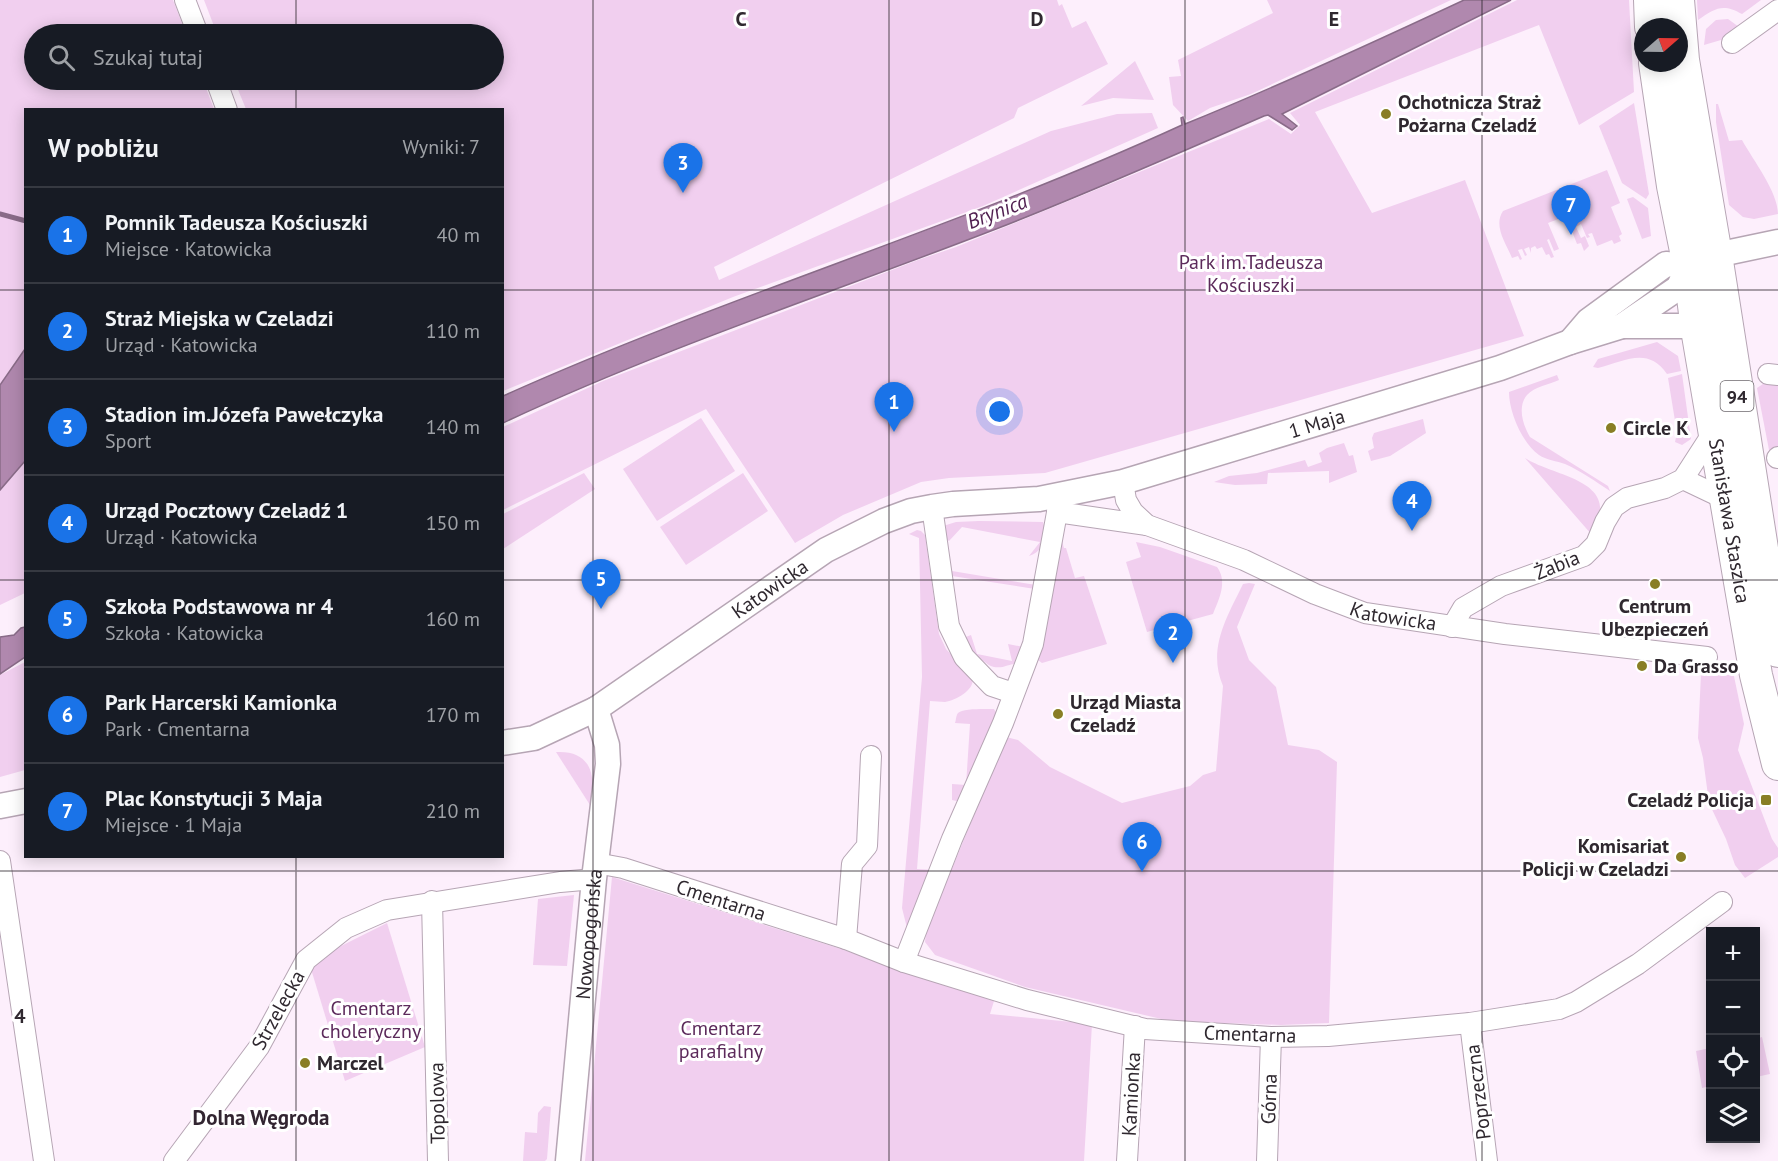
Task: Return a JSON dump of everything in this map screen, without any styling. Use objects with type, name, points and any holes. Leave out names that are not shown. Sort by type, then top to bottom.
[{"type":"main road","points":[[1650,0],[1651,18]]},
{"type":"main road","name":"Stanisława Staszica","points":[[1678,0],[1702,261],[1778,651]]},
{"type":"main road","name":"Stanisława Staszica","points":[[1656,72],[1673,186],[1702,261],[1697,329],[1756,675],[1778,764]]},
{"type":"street","points":[[185,0],[194,24]]},
{"type":"street","points":[[1732,43],[1778,10]]},
{"type":"street","points":[[220,90],[226,108]]},
{"type":"street","name":"1 Maja","points":[[1570,342],[1588,321],[1666,264],[1702,261],[1778,242]]},
{"type":"street","name":"1 Maja","points":[[1058,504],[1123,482],[1500,368],[1622,326],[1678,288],[1702,261]]},
{"type":"street","points":[[1622,326],[1686,326],[1697,329]]},
{"type":"street","points":[[1714,432],[1683,479],[1725,500]]},
{"type":"street","name":"Żabia","points":[[1452,627],[1463,608],[1501,586],[1584,556],[1596,544],[1614,507],[1627,498],[1665,488],[1683,479]]},
{"type":"street","name":"Katowicka","points":[[1123,482],[1126,500],[1132,512],[1147,525],[1244,560],[1315,594],[1365,613],[1452,627],[1707,657]]},
{"type":"street","name":"Katowicka","points":[[504,743],[534,738],[596,709],[826,550],[884,521],[911,511],[932,507],[1039,500],[1058,504]]},
{"type":"street","points":[[904,962],[952,839],[1003,723],[1033,644],[1058,504],[1147,525]]},
{"type":"street","points":[[932,507],[949,626],[964,657],[992,686],[1013,693]]},
{"type":"street","name":"Nowopogońska","points":[[568,1161],[595,871],[609,764],[607,745],[596,709]]},
{"type":"street","points":[[846,939],[852,864],[867,846],[871,756]]},
{"type":"street","points":[[0,806],[24,801]]},
{"type":"street","points":[[0,861],[44,1161]]},
{"type":"street","name":"Cmentarna","points":[[595,871],[634,872],[846,939],[904,962],[1027,1000],[1145,1029],[1271,1037],[1328,1036],[1470,1023],[1558,1009],[1576,1002],[1651,954],[1722,902]]},
{"type":"street","name":"Strzelecka","points":[[174,1161],[259,1047],[306,960],[346,928],[387,910],[560,882],[595,871]]},
{"type":"street","name":"Topolowa","points":[[432,901],[438,1161]]},
{"type":"street","name":"Poprzeczna","points":[[1470,1023],[1487,1161]]},
{"type":"street","name":"Kamionka","points":[[1127,1161],[1135,1026]]},
{"type":"street","name":"Górna","points":[[1267,1161],[1271,1037]]},
{"type":"green space","points":[[0,0],[173,0],[182,24],[24,24],[24,90],[207,90],[214,108],[24,108],[24,593],[0,605]]},
{"type":"green space","points":[[204,0],[1057,0],[1059,6],[1062,4],[1072,28],[1086,21],[1108,64],[1018,108],[1014,118],[714,267],[719,280],[1051,131],[1117,114],[1152,113],[1158,128],[983,206],[733,297],[504,391],[504,108],[246,108],[238,90],[504,90],[504,24],[213,24]]},
{"type":"green space","points":[[1267,0],[1451,0],[1251,94],[1210,108],[1188,121],[1173,105],[1169,77],[1181,76],[1178,60],[1273,13]]},
{"type":"green space","name":"Park im.Tadeusza Kościuszki","points":[[1517,0],[1629,0],[1634,92],[1579,125],[1539,25],[1315,112],[1372,213],[1465,180],[1524,336],[1045,473],[949,478],[921,482],[843,515],[795,543],[706,409],[504,510],[504,427],[603,381],[956,247],[1269,119],[1291,134],[1300,125],[1290,113]]},
{"type":"green space","points":[[1697,0],[1761,0],[1742,14],[1730,9],[1719,8],[1698,20]]},
{"type":"green space","points":[[1728,19],[1739,27],[1721,40],[1704,45],[1706,29],[1716,20]]},
{"type":"green space","points":[[1135,61],[1154,100],[1113,98],[1081,106]]},
{"type":"green space","points":[[1634,103],[1649,194],[1646,199],[1622,183],[1599,126]]},
{"type":"green space","points":[[1716,104],[1718,104],[1729,141],[1742,140],[1770,186],[1778,214],[1754,219],[1743,217],[1729,205],[1716,122]]},
{"type":"green space","points":[[1607,170],[1620,203],[1611,207],[1622,234],[1619,236],[1621,241],[1614,244],[1612,240],[1597,246],[1592,233],[1588,234],[1590,237],[1587,238],[1581,224],[1576,227],[1581,238],[1585,236],[1589,246],[1584,251],[1581,243],[1577,244],[1566,216],[1548,223],[1559,249],[1554,251],[1549,239],[1547,240],[1554,257],[1546,255],[1542,247],[1537,249],[1535,246],[1531,248],[1531,253],[1529,247],[1524,249],[1527,255],[1525,256],[1522,249],[1518,250],[1522,259],[1520,260],[1518,256],[1512,258],[1500,229],[1500,217],[1503,211]]},
{"type":"green space","points":[[1633,197],[1648,208],[1651,236],[1642,239],[1627,199]]},
{"type":"green space","points":[[1657,342],[1678,356],[1681,371],[1667,374],[1660,365],[1644,358],[1627,359],[1598,368],[1593,367],[1598,359]]},
{"type":"green space","points":[[1682,374],[1691,439],[1682,445],[1675,442],[1677,433],[1668,378]]},
{"type":"green space","points":[[1557,375],[1559,380],[1534,390],[1524,400],[1522,416],[1527,432],[1530,437],[1608,486],[1610,491],[1571,467],[1539,455],[1522,435],[1511,409],[1509,392]]},
{"type":"green space","points":[[1763,384],[1778,385],[1778,447],[1774,454],[1770,455],[1757,388]]},
{"type":"green space","points":[[701,418],[735,471],[657,521],[623,469]]},
{"type":"green space","points":[[1423,419],[1426,433],[1390,456],[1371,461],[1368,451],[1374,448],[1372,438],[1374,433]]},
{"type":"green space","points":[[1344,443],[1349,456],[1353,455],[1357,472],[1329,483],[1329,471],[1268,473],[1267,484],[1235,485],[1214,482],[1229,476],[1257,473],[1305,460],[1308,467],[1322,462],[1319,453]]},
{"type":"green space","points":[[1525,458],[1568,476],[1593,491],[1599,502],[1600,516],[1592,535]]},
{"type":"green space","points":[[584,473],[595,489],[504,548],[504,513]]},
{"type":"green space","points":[[743,473],[768,511],[686,565],[660,527]]},
{"type":"green space","points":[[956,522],[1043,522],[1044,543],[1038,551],[1029,556],[1040,542],[962,527],[949,541],[946,539],[943,526]]},
{"type":"green space","points":[[917,530],[925,535],[939,634],[946,649],[973,679],[967,691],[959,697],[945,702],[930,701],[917,869],[934,870],[908,932],[902,908],[922,677],[919,538],[909,534]]},
{"type":"green space","points":[[1061,538],[1075,578],[1084,576],[1107,644],[1042,663],[1038,660],[1044,639]]},
{"type":"green space","points":[[1136,542],[1160,547],[1217,567],[1222,585],[1213,614],[1147,632],[1126,562],[1141,557]]},
{"type":"green space","points":[[952,571],[1036,585],[1035,589],[952,576]]},
{"type":"green space","points":[[1243,584],[1255,584],[1237,627],[1249,660],[1276,687],[1288,745],[1319,750],[1337,762],[1329,1023],[1281,1025],[1170,1021],[1025,987],[935,955],[925,942],[926,932],[1006,737],[1018,740],[1050,767],[1122,803],[1190,786],[1203,775],[1216,771],[1223,686],[1217,659],[1218,646],[1225,621],[1237,596]]},
{"type":"green space","points":[[971,635],[977,654],[1012,661],[1008,644],[1024,647],[1020,664],[994,667],[972,655],[963,638]]},
{"type":"green space","points":[[1731,662],[1744,724],[1738,750],[1772,839],[1778,848],[1778,857],[1745,878],[1735,865],[1709,803],[1698,738],[1701,674],[1715,671]]},
{"type":"green space","points":[[24,663],[24,770],[0,777],[0,675]]},
{"type":"green space","points":[[994,709],[998,716],[961,802],[952,800],[952,784],[966,785],[970,724],[955,723],[957,714],[960,711]]},
{"type":"green space","points":[[556,752],[577,755],[589,767],[593,784],[590,805]]},
{"type":"green space","name":"Cmentarz parafialny","points":[[612,877],[841,949],[994,1001],[990,1014],[1092,1024],[1084,1161],[585,1161]]},
{"type":"green space","points":[[574,895],[567,966],[533,965],[538,899]]},
{"type":"green space","name":"Cmentarz choleryczny","points":[[387,923],[425,1047],[345,1081],[311,969],[331,951]]},
{"type":"green space","points":[[1762,1037],[1770,1074],[1760,1076],[1760,1038]]},
{"type":"green space","points":[[1706,1049],[1706,1087],[1702,1088],[1696,1051]]},
{"type":"green space","points":[[544,1106],[551,1107],[547,1159],[545,1161],[523,1161],[525,1132],[537,1133],[538,1113]]},
{"type":"water","name":"Brynica","points":[[1464,0],[1511,0],[1282,114],[1297,126],[1292,130],[1268,115],[1264,116],[1030,216],[624,370],[504,423],[504,396],[672,326],[1098,162],[1182,125],[1181,118],[1183,117],[1185,124],[1325,64]]},
{"type":"water","points":[[24,350],[24,462],[0,490],[0,385]]},
{"type":"water","points":[[24,627],[24,658],[0,674],[0,637],[14,635]]},
{"type":"waterway","points":[[0,214],[24,220]]},
{"type":"place","name":"Ochotnicza Straż Pożarna Czeladź","points":[[1386,114]]},
{"type":"place","name":"Stadion im.Józefa Pawełczyka","points":[[683,193]]},
{"type":"place","name":"Plac Konstytucji 3 Maja","points":[[1571,235]]},
{"type":"place","name":"Circle K","points":[[1611,428]]},
{"type":"place","name":"Pomnik Tadeusza Kościuszki","points":[[894,432]]},
{"type":"place","name":"Urząd Pocztowy Czeladź 1","points":[[1412,531]]},
{"type":"place","name":"Centrum Ubezpieczeń","points":[[1655,584]]},
{"type":"place","name":"Szkoła Podstawowa nr 4","points":[[601,609]]},
{"type":"place","name":"Straż Miejska w Czeladzi","points":[[1173,663]]},
{"type":"place","name":"Da Grasso","points":[[1642,666]]},
{"type":"place","name":"Urząd Miasta Czeladź","points":[[1058,714]]},
{"type":"place","name":"Czeladź Policja","points":[[1766,800]]},
{"type":"place","name":"Komisariat Policji w Czeladzi","points":[[1681,857]]},
{"type":"place","name":"Park Harcerski Kamionka","points":[[1142,872]]},
{"type":"place","name":"Marczel","points":[[305,1063]]},
{"type":"district","name":"Dolna Węgroda","points":[[261,1117]]}]
